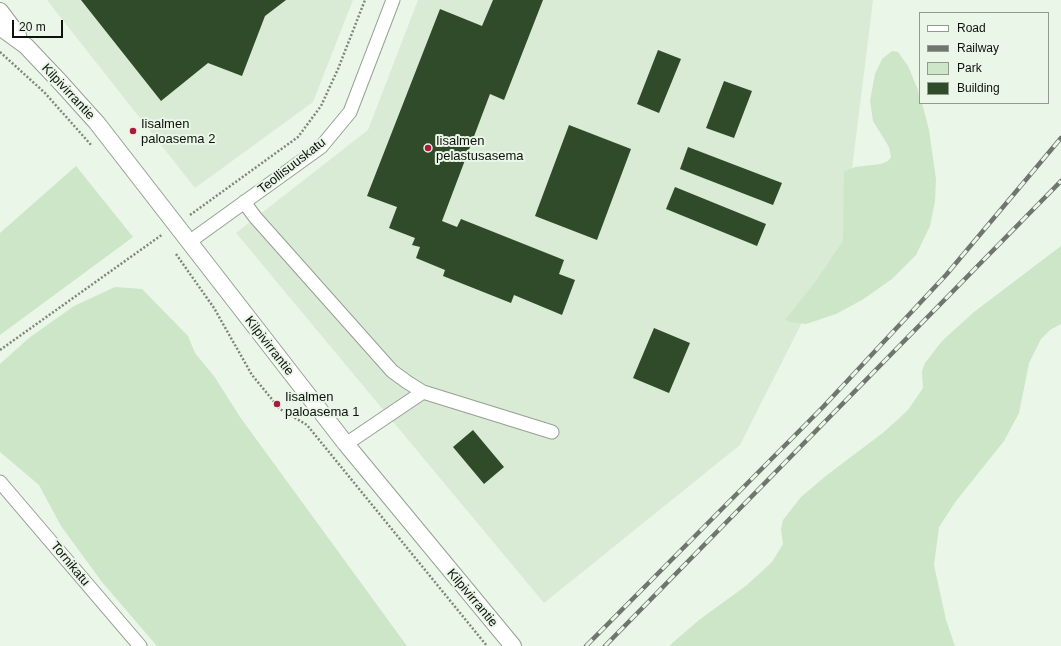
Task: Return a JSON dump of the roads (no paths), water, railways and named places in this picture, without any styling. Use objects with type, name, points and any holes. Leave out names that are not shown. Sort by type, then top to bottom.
[{"type":"street","name":"Teollisuuskatu","points":[[189,242],[321,147],[350,112],[393,0]]},
{"type":"street","name":"Kilpivirrantie","points":[[0,11],[26,46],[97,123],[346,444],[513,646]]},
{"type":"street","name":"Kilpivirrantie","points":[[0,27],[26,46]]},
{"type":"street","points":[[244,202],[255,217],[392,371],[423,392],[552,432]]},
{"type":"street","points":[[346,444],[423,392]]},
{"type":"street","name":"Tornikatu","points":[[0,482],[140,646]]},
{"type":"railway","points":[[586,646],[823,407],[946,275],[1061,138]]},
{"type":"railway","points":[[605,646],[1061,181]]},
{"type":"place","name":"Iisalmen paloasema 2","points":[[133,131]]},
{"type":"place","name":"Iisalmen pelastusasema","points":[[428,148]]},
{"type":"place","name":"Iisalmen paloasema 1","points":[[277,404]]}]
